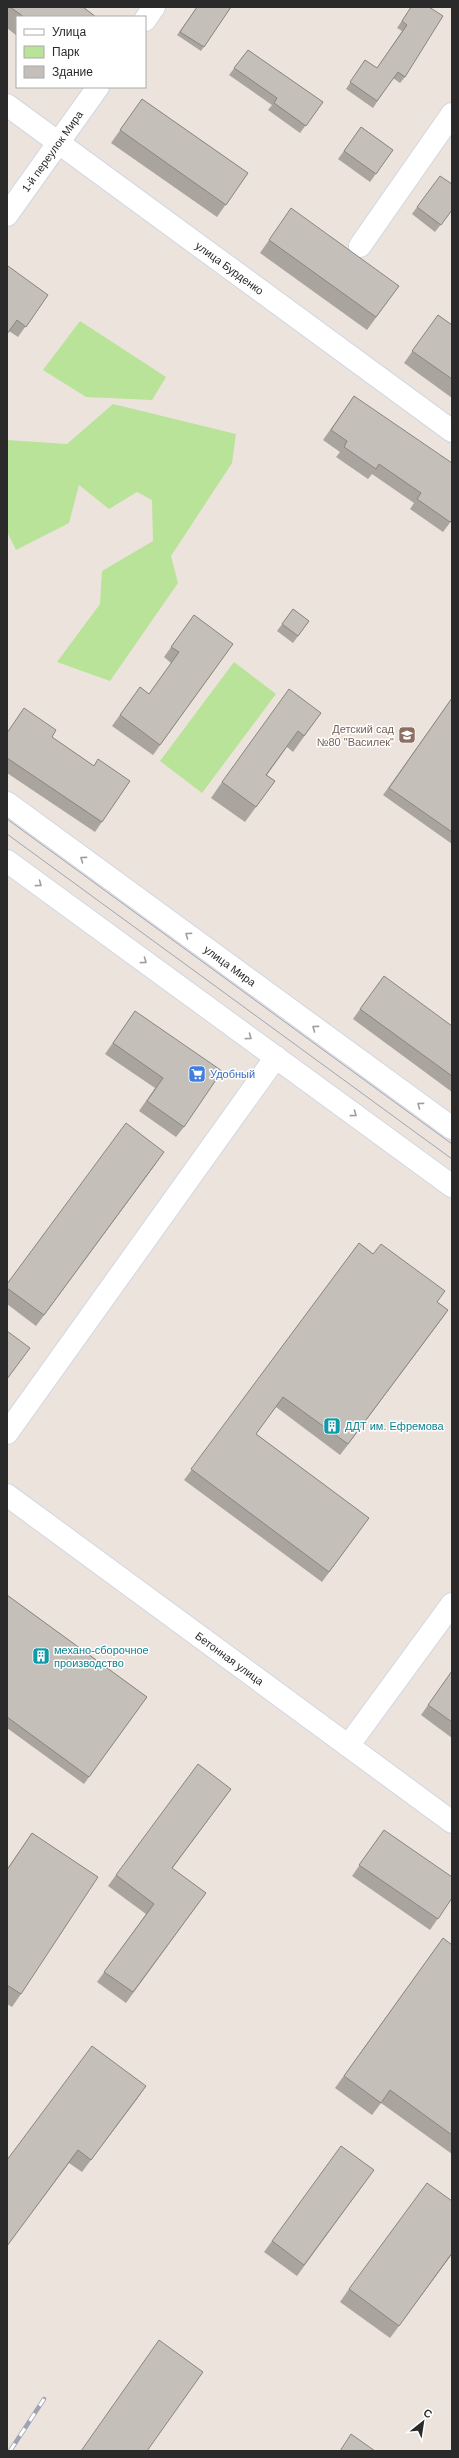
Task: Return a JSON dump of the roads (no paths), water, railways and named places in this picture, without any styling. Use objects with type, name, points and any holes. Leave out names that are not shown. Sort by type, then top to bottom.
[{"type":"street","points":[[146,19],[154,7]]},
{"type":"street","name":"1-й переулок Мира","points":[[7,215],[57,142],[97,88]]},
{"type":"street","name":"улица Бурденко","points":[[7,105],[452,431]]},
{"type":"street","points":[[360,246],[452,114]]},
{"type":"street","name":"улица Мира","points":[[7,803],[452,1128]]},
{"type":"street","points":[[7,861],[452,1186]]},
{"type":"street","points":[[7,1433],[276,1057]]},
{"type":"street","name":"Бетонная улица","points":[[7,1495],[452,1822]]},
{"type":"street","points":[[348,1746],[452,1604]]},
{"type":"tram line","points":[[7,819],[452,1144]]},
{"type":"tram line","points":[[7,834],[452,1159]]},
{"type":"railway","points":[[10,2451],[44,2399]]},
{"type":"place","name":"Детский сад №80 \"Василек\"","points":[[407,735]]},
{"type":"place","name":"Удобный","points":[[197,1074]]},
{"type":"place","name":"ДДТ им. Ефремова","points":[[332,1426]]},
{"type":"place","name":"механо-сборочное производство","points":[[41,1656]]}]
